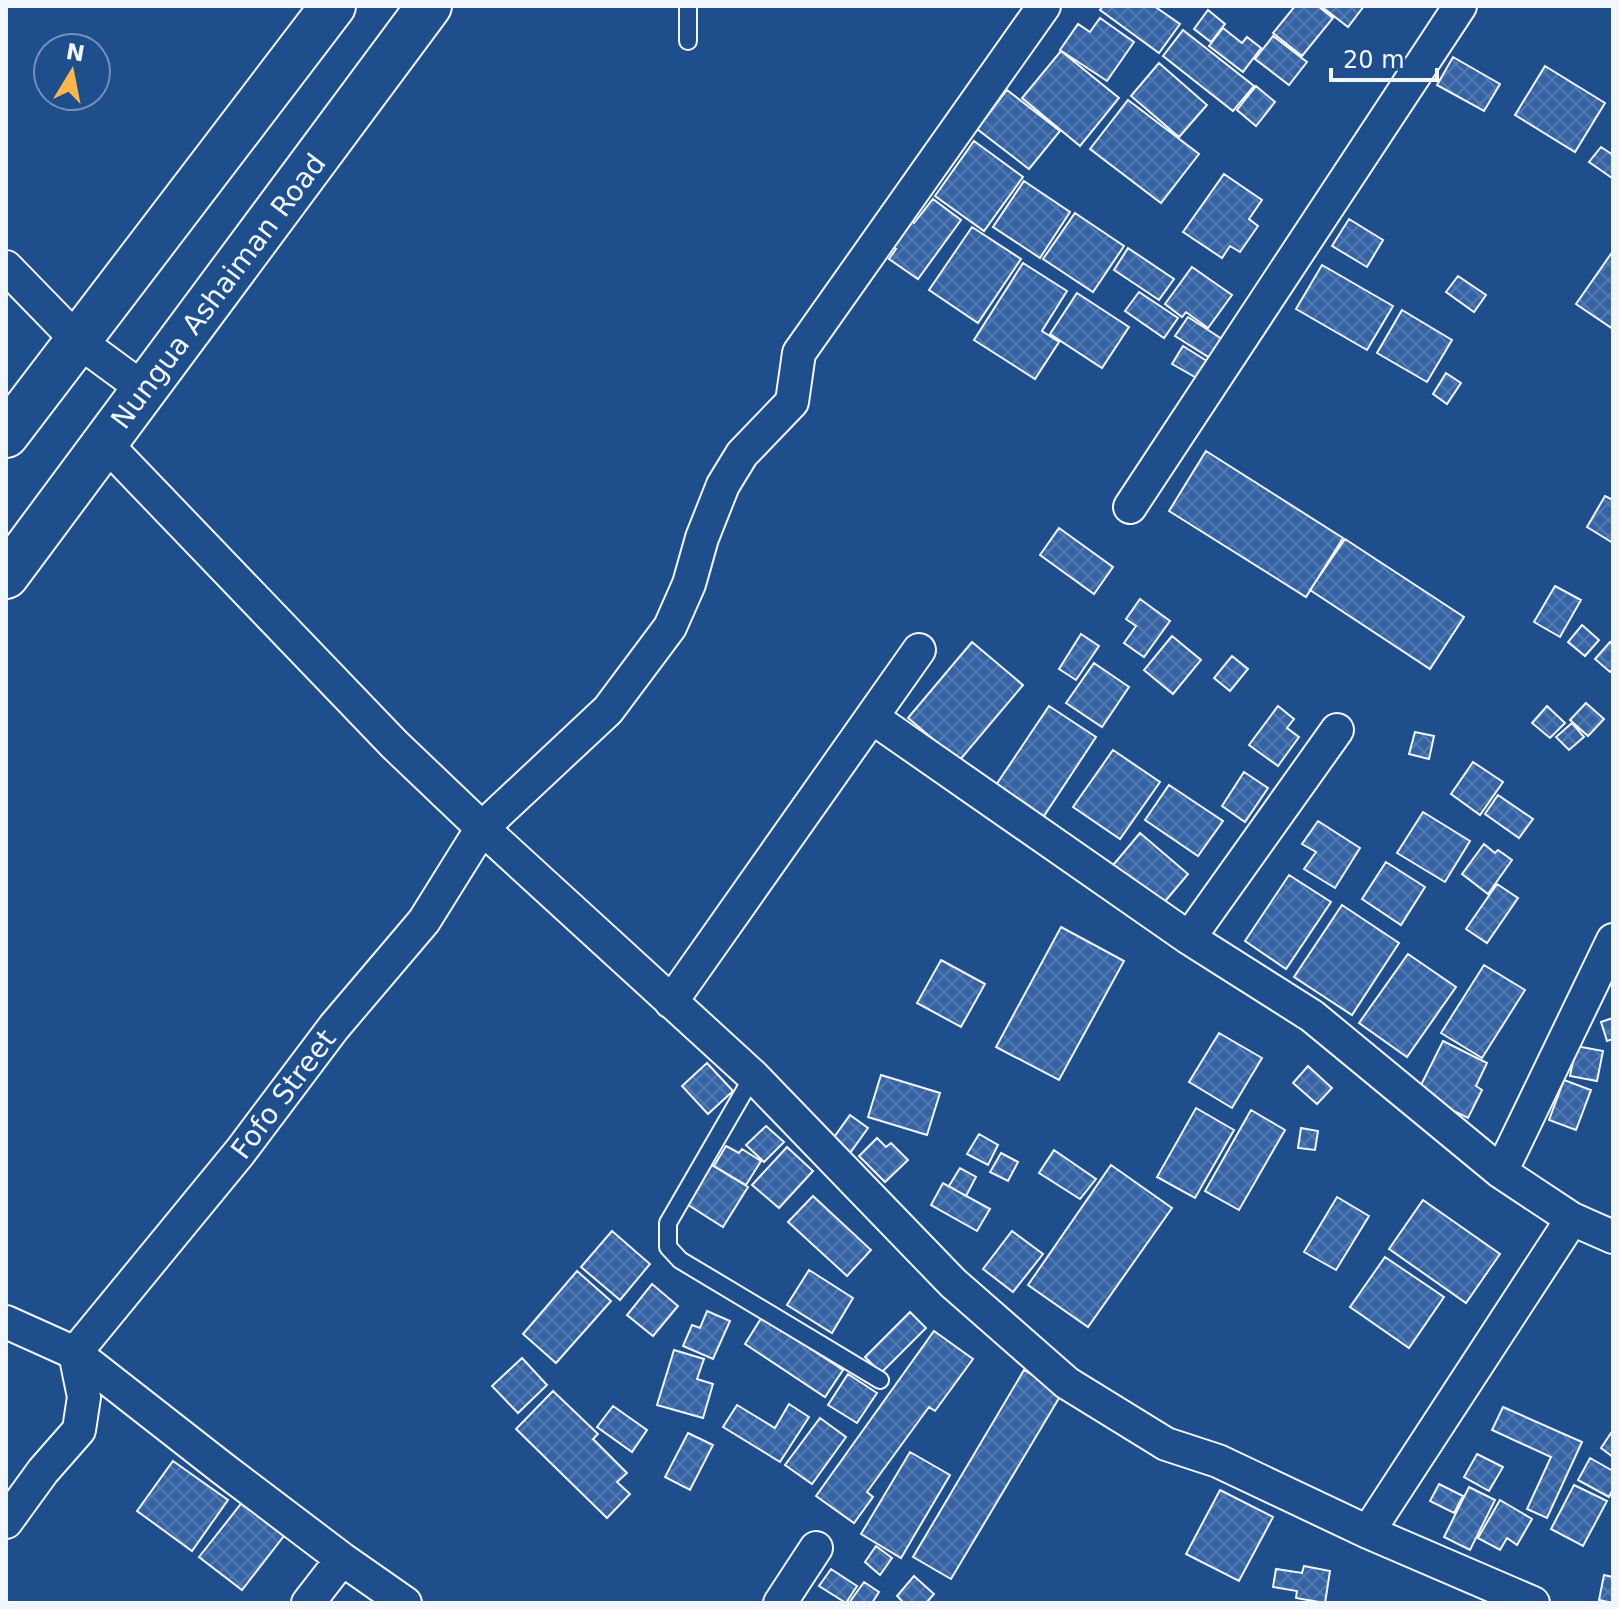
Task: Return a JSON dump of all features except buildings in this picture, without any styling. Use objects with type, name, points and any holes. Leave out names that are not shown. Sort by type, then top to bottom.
[{"type":"main road","points":[[6,435],[333,6]]},
{"type":"main road","name":"Nungua Ashaiman Road","points":[[6,576],[429,6]]},
{"type":"street","name":"Fofo Street","points":[[75,1353],[240,1152],[334,1027],[424,921],[482,828],[608,710],[670,627],[689,584],[702,538],[723,485],[742,454],[792,402],[799,353],[1044,6]]},
{"type":"street","points":[[1130,507],[1460,6]]},
{"type":"street","points":[[6,267],[77,340],[145,390]]},
{"type":"street","points":[[105,443],[394,744],[753,1076],[953,1283],[1067,1383],[1166,1444],[1218,1461],[1368,1532],[1533,1603]]},
{"type":"street","points":[[671,1002],[919,650]]},
{"type":"street","points":[[873,718],[1189,938],[1312,1016],[1501,1172],[1572,1219],[1613,1237]]},
{"type":"street","points":[[1189,938],[1337,730]]},
{"type":"street","points":[[1501,1172],[1613,940]]},
{"type":"street","points":[[1368,1532],[1572,1219]]},
{"type":"street","points":[[6,1322],[75,1353],[342,1559],[405,1603]]},
{"type":"street","points":[[6,1522],[43,1471],[79,1430],[84,1397],[75,1353]]},
{"type":"street","points":[[780,1603],[816,1548]]},
{"type":"street","points":[[308,1603],[342,1559]]},
{"type":"lane","points":[[688,6],[688,41]]},
{"type":"lane","points":[[753,1076],[668,1223],[668,1247],[680,1260],[880,1380]]}]
